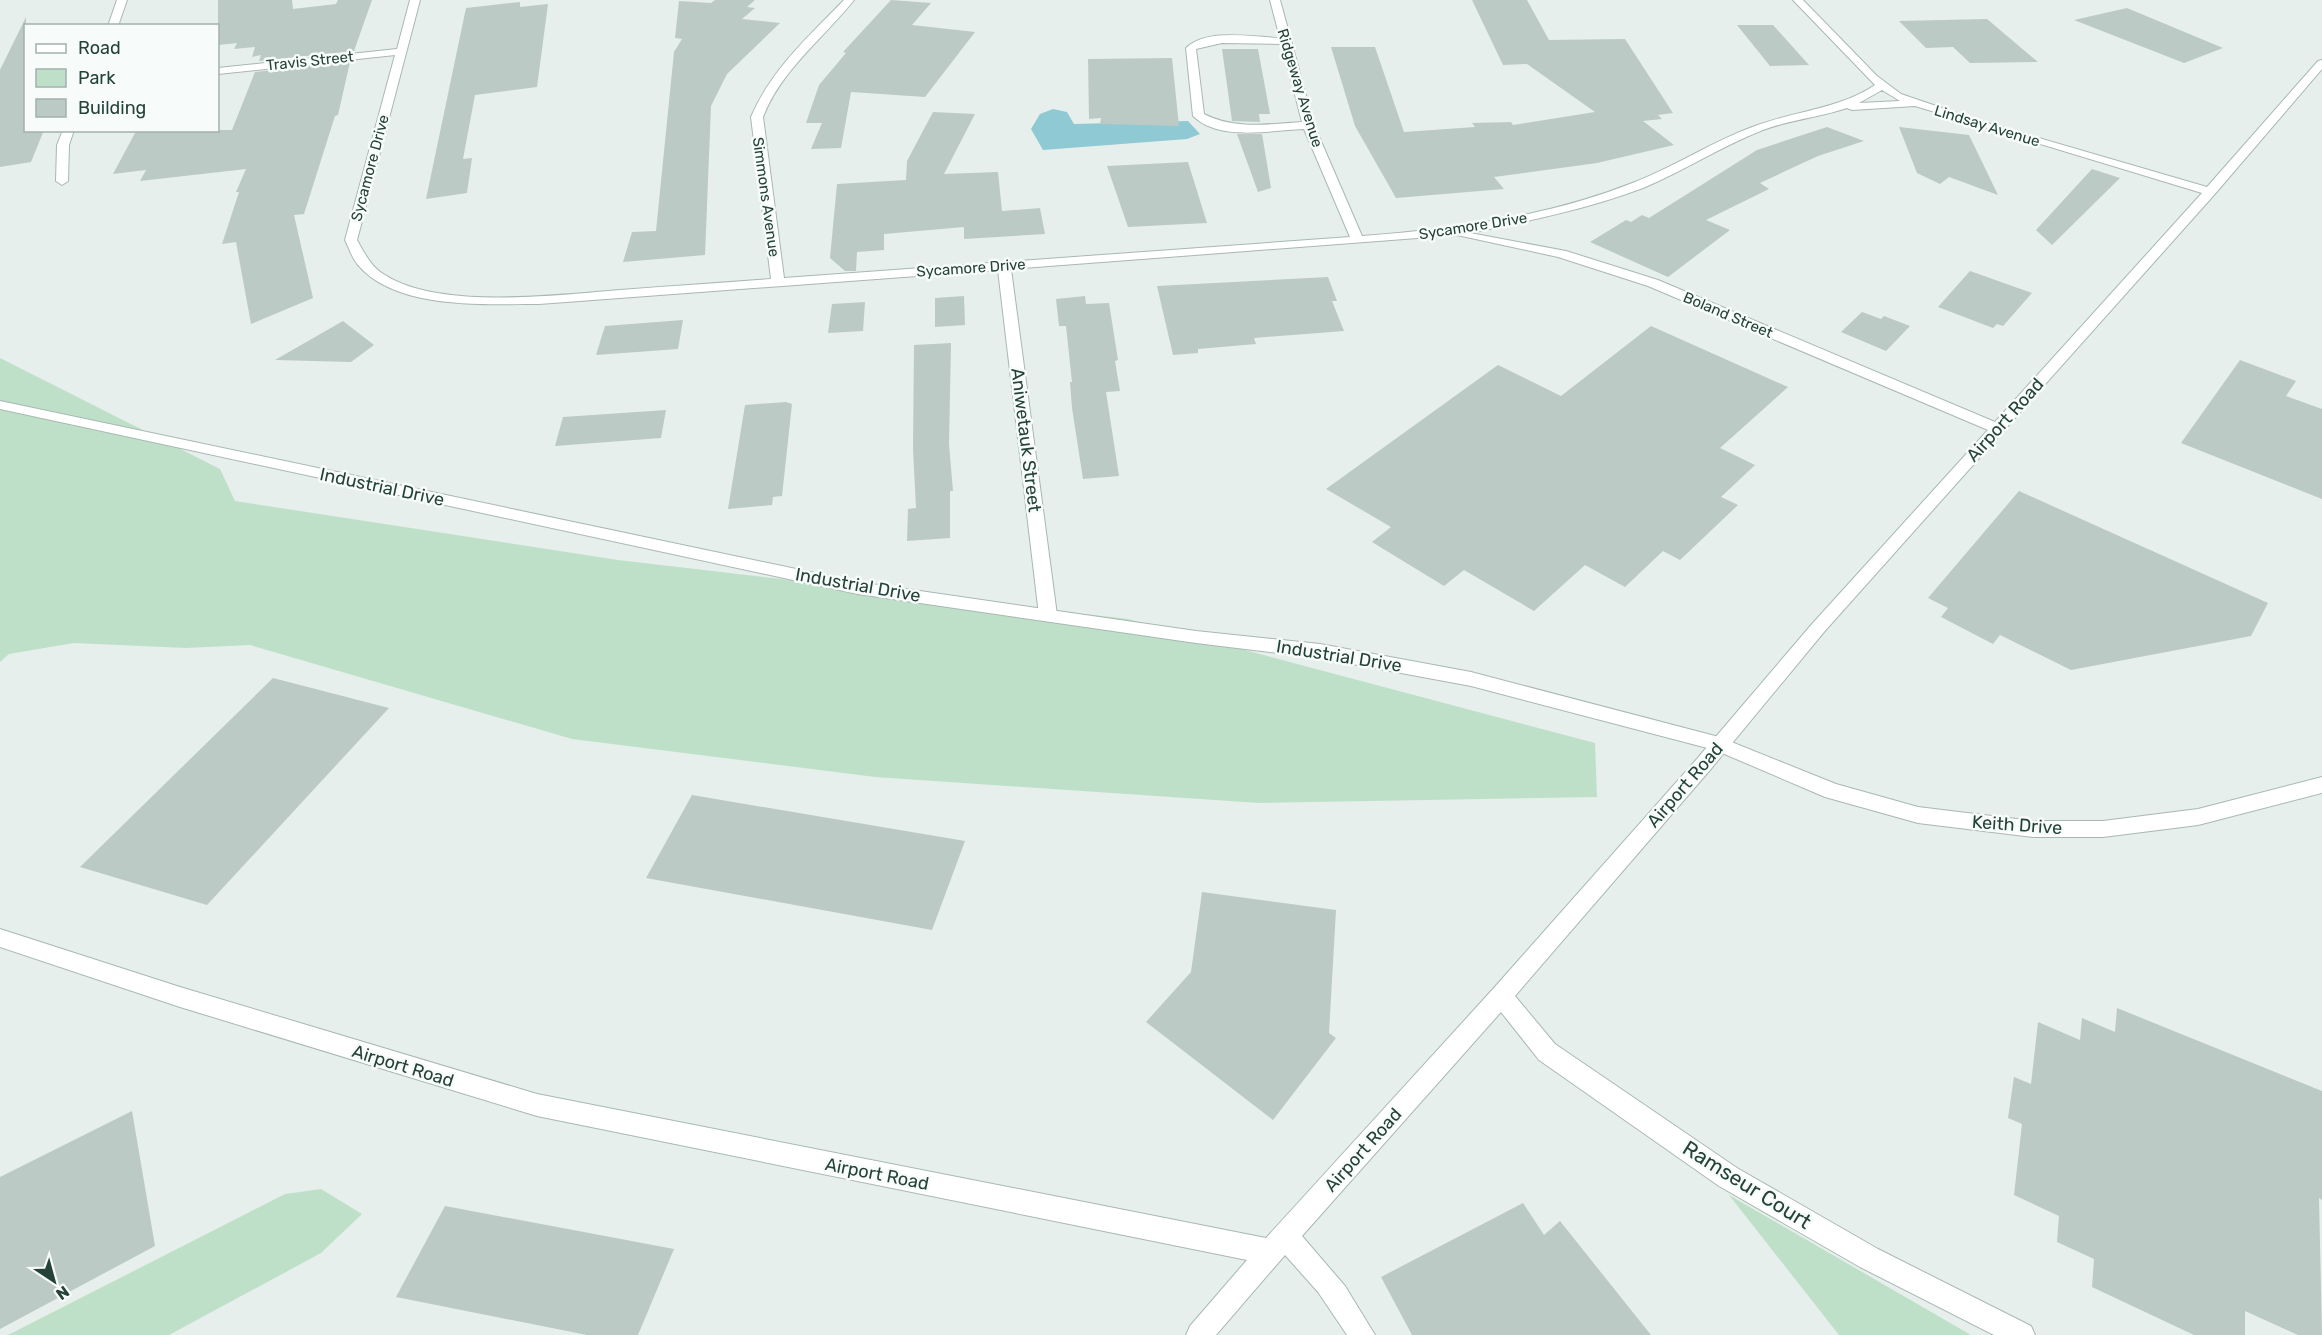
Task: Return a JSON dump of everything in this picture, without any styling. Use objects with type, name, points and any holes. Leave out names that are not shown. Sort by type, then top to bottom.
[{"type":"street","points":[[114,24],[123,0]]},
{"type":"street","name":"Sycamore Drive","points":[[416,0],[351,240],[359,259],[375,276],[389,285],[408,291],[501,300],[1450,233],[1569,209],[1599,200],[1668,172],[1743,134],[1769,124],[1842,106],[1868,96],[1881,86]]},
{"type":"street","name":"Simmons Avenue","points":[[778,282],[757,117],[773,87],[849,0]]},
{"type":"street","name":"Ridgeway Avenue","points":[[1275,0],[1308,125],[1358,240]]},
{"type":"street","name":"Lindsay Avenue","points":[[1798,0],[1881,86],[1915,103],[2210,192]]},
{"type":"street","points":[[1285,41],[1215,40],[1196,43],[1191,48],[1200,116],[1213,125],[1229,128],[1308,125]]},
{"type":"street","name":"Travis Street","points":[[219,70],[402,51]]},
{"type":"street","name":"Airport Road","points":[[0,938],[180,997],[537,1106],[1278,1244],[1501,996],[1818,628],[2210,192],[2322,63]]},
{"type":"street","name":"Sycamore Drive","points":[[1842,106],[1915,103]]},
{"type":"street","points":[[62,181],[63,145],[68,132]]},
{"type":"street","name":"Boland Street","points":[[1450,233],[1561,254],[1653,283],[1997,428]]},
{"type":"street","name":"Aniwetauk Street","points":[[1004,266],[1048,615]]},
{"type":"street","name":"Industrial Drive","points":[[0,405],[858,588],[1388,663],[1471,679],[1719,744]]},
{"type":"street","name":"Keith Drive","points":[[1719,744],[1832,791],[1918,815],[2033,829],[2103,829],[2199,817],[2322,785]]},
{"type":"street","name":"Ramseur Court","points":[[1501,996],[1547,1052],[1728,1177],[1869,1258],[2022,1335]]},
{"type":"street","points":[[1199,1335],[1278,1244],[1324,1277],[1347,1308],[1362,1335]]},
{"type":"green space","points":[[0,358],[220,469],[235,501],[618,560],[1128,619],[1595,743],[1597,797],[1259,803],[875,777],[572,739],[250,645],[186,648],[74,643],[9,654],[0,662]]},
{"type":"green space","points":[[321,1189],[362,1214],[321,1253],[169,1335],[8,1335],[285,1194]]},
{"type":"green space","points":[[1729,1195],[1971,1335],[1839,1335]]},
{"type":"water","points":[[1053,109],[1067,112],[1074,124],[1188,121],[1200,134],[1187,139],[1043,150],[1031,129],[1040,114]]},
{"type":"building","points":[[218,0],[292,0],[293,9],[336,4],[338,0],[372,0],[354,51],[259,61],[261,55],[252,57],[255,47],[234,49],[237,43],[219,45]]},
{"type":"building","points":[[715,0],[755,0],[747,7],[755,8],[742,19],[780,23],[727,74],[711,106],[705,255],[623,262],[632,232],[656,231],[674,52],[682,39],[675,38],[679,1],[711,3]]},
{"type":"building","points":[[891,0],[931,3],[912,25],[975,32],[925,97],[851,92],[841,148],[811,149],[822,123],[806,123],[819,85],[846,53],[843,52]]},
{"type":"building","points":[[1472,0],[1527,0],[1549,40],[1625,39],[1673,113],[1658,115],[1662,119],[1643,121],[1674,145],[1597,163],[1494,177],[1504,189],[1396,198],[1355,126],[1331,47],[1375,47],[1404,132],[1475,127],[1472,123],[1511,122],[1513,125],[1595,112],[1527,64],[1503,65]]},
{"type":"building","points":[[520,2],[520,7],[548,4],[537,87],[475,95],[463,159],[472,158],[467,193],[426,199],[466,8]]},
{"type":"building","points":[[2127,8],[2223,48],[2184,63],[2074,20]]},
{"type":"building","points":[[26,17],[26,24],[24,24],[24,132],[43,132],[31,162],[0,167],[0,70]]},
{"type":"building","points":[[1987,19],[2038,62],[1970,63],[1953,47],[1926,48],[1899,21]]},
{"type":"building","points":[[1737,25],[1773,25],[1809,65],[1770,66]]},
{"type":"building","points":[[1222,49],[1258,49],[1270,114],[1259,114],[1260,122],[1232,121]]},
{"type":"building","points":[[1172,58],[1179,126],[1100,124],[1101,118],[1089,119],[1088,59]]},
{"type":"building","points":[[350,62],[338,115],[335,116],[304,214],[294,215],[313,298],[251,324],[236,242],[222,244],[239,192],[236,192],[246,169],[140,181],[146,170],[113,174],[138,132],[232,130],[255,72]]},
{"type":"building","points":[[933,112],[975,114],[944,174],[998,172],[1002,211],[1040,208],[1045,234],[964,239],[964,227],[884,234],[884,250],[857,252],[856,271],[845,271],[830,258],[837,184],[906,180],[907,161]]},
{"type":"building","points":[[1827,127],[1864,141],[1818,156],[1760,183],[1769,189],[1706,220],[1730,230],[1668,277],[1590,242],[1626,220],[1631,222],[1642,215],[1649,218],[1757,150]]},
{"type":"building","points":[[1899,127],[1969,135],[1998,195],[1949,177],[1940,184],[1917,173]]},
{"type":"building","points":[[1237,134],[1262,134],[1271,188],[1258,192]]},
{"type":"building","points":[[1188,162],[1207,223],[1128,227],[1107,166]]},
{"type":"building","points":[[2092,169],[2120,178],[2052,245],[2036,230]]},
{"type":"building","points":[[1970,271],[2032,293],[2003,326],[1997,324],[1993,328],[1938,307]]},
{"type":"building","points":[[1328,277],[1337,301],[1332,301],[1344,331],[1254,338],[1256,344],[1198,349],[1198,353],[1173,355],[1157,286]]},
{"type":"building","points":[[964,296],[965,325],[935,327],[935,298]]},
{"type":"building","points":[[1085,296],[1086,304],[1109,303],[1118,360],[1115,361],[1120,391],[1106,392],[1119,476],[1083,479],[1072,408],[1070,382],[1072,382],[1066,326],[1059,326],[1056,299]]},
{"type":"building","points":[[865,302],[863,331],[828,333],[832,304]]},
{"type":"building","points":[[1862,312],[1881,319],[1884,316],[1910,326],[1886,351],[1841,332]]},
{"type":"building","points":[[683,320],[678,349],[596,355],[605,326]]},
{"type":"building","points":[[343,321],[374,345],[351,362],[275,360]]},
{"type":"building","points":[[1651,326],[1788,387],[1720,448],[1755,465],[1721,497],[1738,505],[1680,560],[1663,551],[1625,587],[1585,565],[1534,611],[1464,570],[1444,586],[1372,542],[1391,527],[1326,489],[1498,365],[1561,396]]},
{"type":"building","points":[[951,343],[949,444],[953,491],[950,491],[950,538],[907,541],[908,509],[916,508],[913,449],[914,345]]},
{"type":"building","points":[[2240,360],[2296,381],[2286,396],[2322,409],[2322,499],[2181,443]]},
{"type":"building","points":[[786,402],[792,404],[782,496],[773,497],[772,505],[728,509],[745,405]]},
{"type":"building","points":[[666,410],[661,438],[555,446],[563,417]]},
{"type":"building","points":[[2019,491],[2268,603],[2251,636],[2071,670],[2000,635],[1993,644],[1941,617],[1948,608],[1928,598]]},
{"type":"building","points":[[273,678],[389,708],[207,905],[80,867]]},
{"type":"building","points":[[692,795],[965,841],[932,930],[646,878]]},
{"type":"building","points":[[1202,892],[1336,910],[1329,1033],[1336,1038],[1273,1120],[1146,1022],[1191,972]]},
{"type":"building","points":[[2117,1008],[2322,1091],[2322,1200],[2319,1198],[2322,1335],[2298,1335],[2245,1311],[2245,1335],[2194,1335],[2092,1287],[2094,1259],[2057,1242],[2059,1216],[2014,1195],[2022,1124],[2008,1118],[2014,1077],[2031,1084],[2038,1022],[2080,1040],[2082,1018],[2115,1032]]},
{"type":"building","points":[[132,1111],[155,1246],[0,1329],[0,1177]]},
{"type":"building","points":[[1523,1203],[1544,1235],[1560,1221],[1651,1335],[1412,1335],[1381,1277]]},
{"type":"building","points":[[445,1206],[674,1249],[638,1335],[587,1335],[396,1297]]}]
